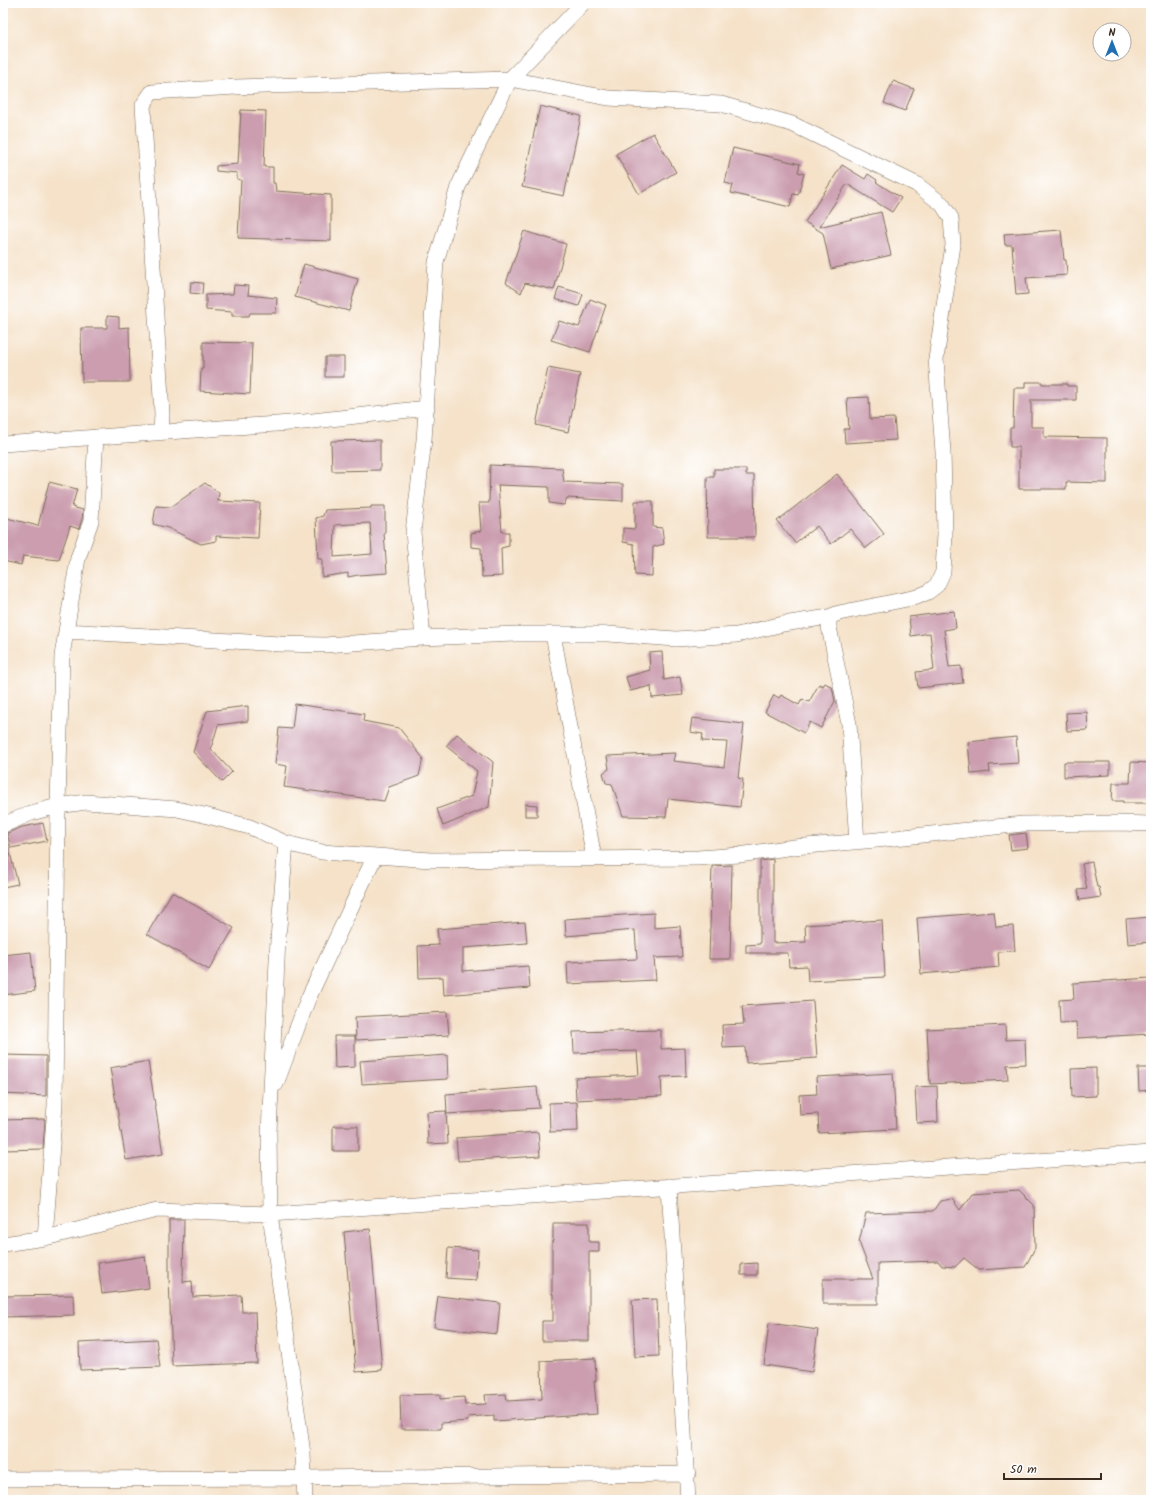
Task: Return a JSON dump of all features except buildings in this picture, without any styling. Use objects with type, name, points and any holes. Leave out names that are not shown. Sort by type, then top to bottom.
[{"type":"street","points":[[423,638],[413,532],[427,408],[436,262],[458,187],[510,79],[583,3]]},
{"type":"street","points":[[66,631],[272,643],[317,644],[517,634],[608,634],[676,639],[737,635],[783,624],[829,617],[839,613],[917,597],[928,592],[937,585],[943,572],[945,534],[943,452],[936,359],[953,245],[951,218],[942,204],[916,184],[792,124],[721,104],[608,98],[510,79],[236,87],[152,92],[143,105],[162,414],[161,432]]},
{"type":"street","points":[[3,444],[304,422],[427,408]]},
{"type":"street","points":[[45,1238],[55,1105],[58,806],[62,656],[78,558],[91,521],[96,437]]},
{"type":"street","points":[[829,617],[829,628],[838,665],[849,724],[857,842]]},
{"type":"street","points":[[553,634],[594,858]]},
{"type":"street","points":[[3,825],[31,813],[58,806],[86,802],[177,809],[250,827],[286,843],[322,852],[431,860],[698,858],[739,855],[788,848],[1023,824],[1118,822],[1151,824]]},
{"type":"street","points":[[286,843],[278,939],[269,1133],[270,1214],[302,1446],[305,1478],[305,1500]]},
{"type":"street","points":[[271,1096],[308,999],[375,856]]},
{"type":"street","points":[[3,1244],[45,1238],[157,1210],[270,1214],[1151,1153]]},
{"type":"street","points":[[669,1186],[688,1474],[688,1500]]},
{"type":"street","points":[[3,1479],[305,1478],[688,1474]]}]
